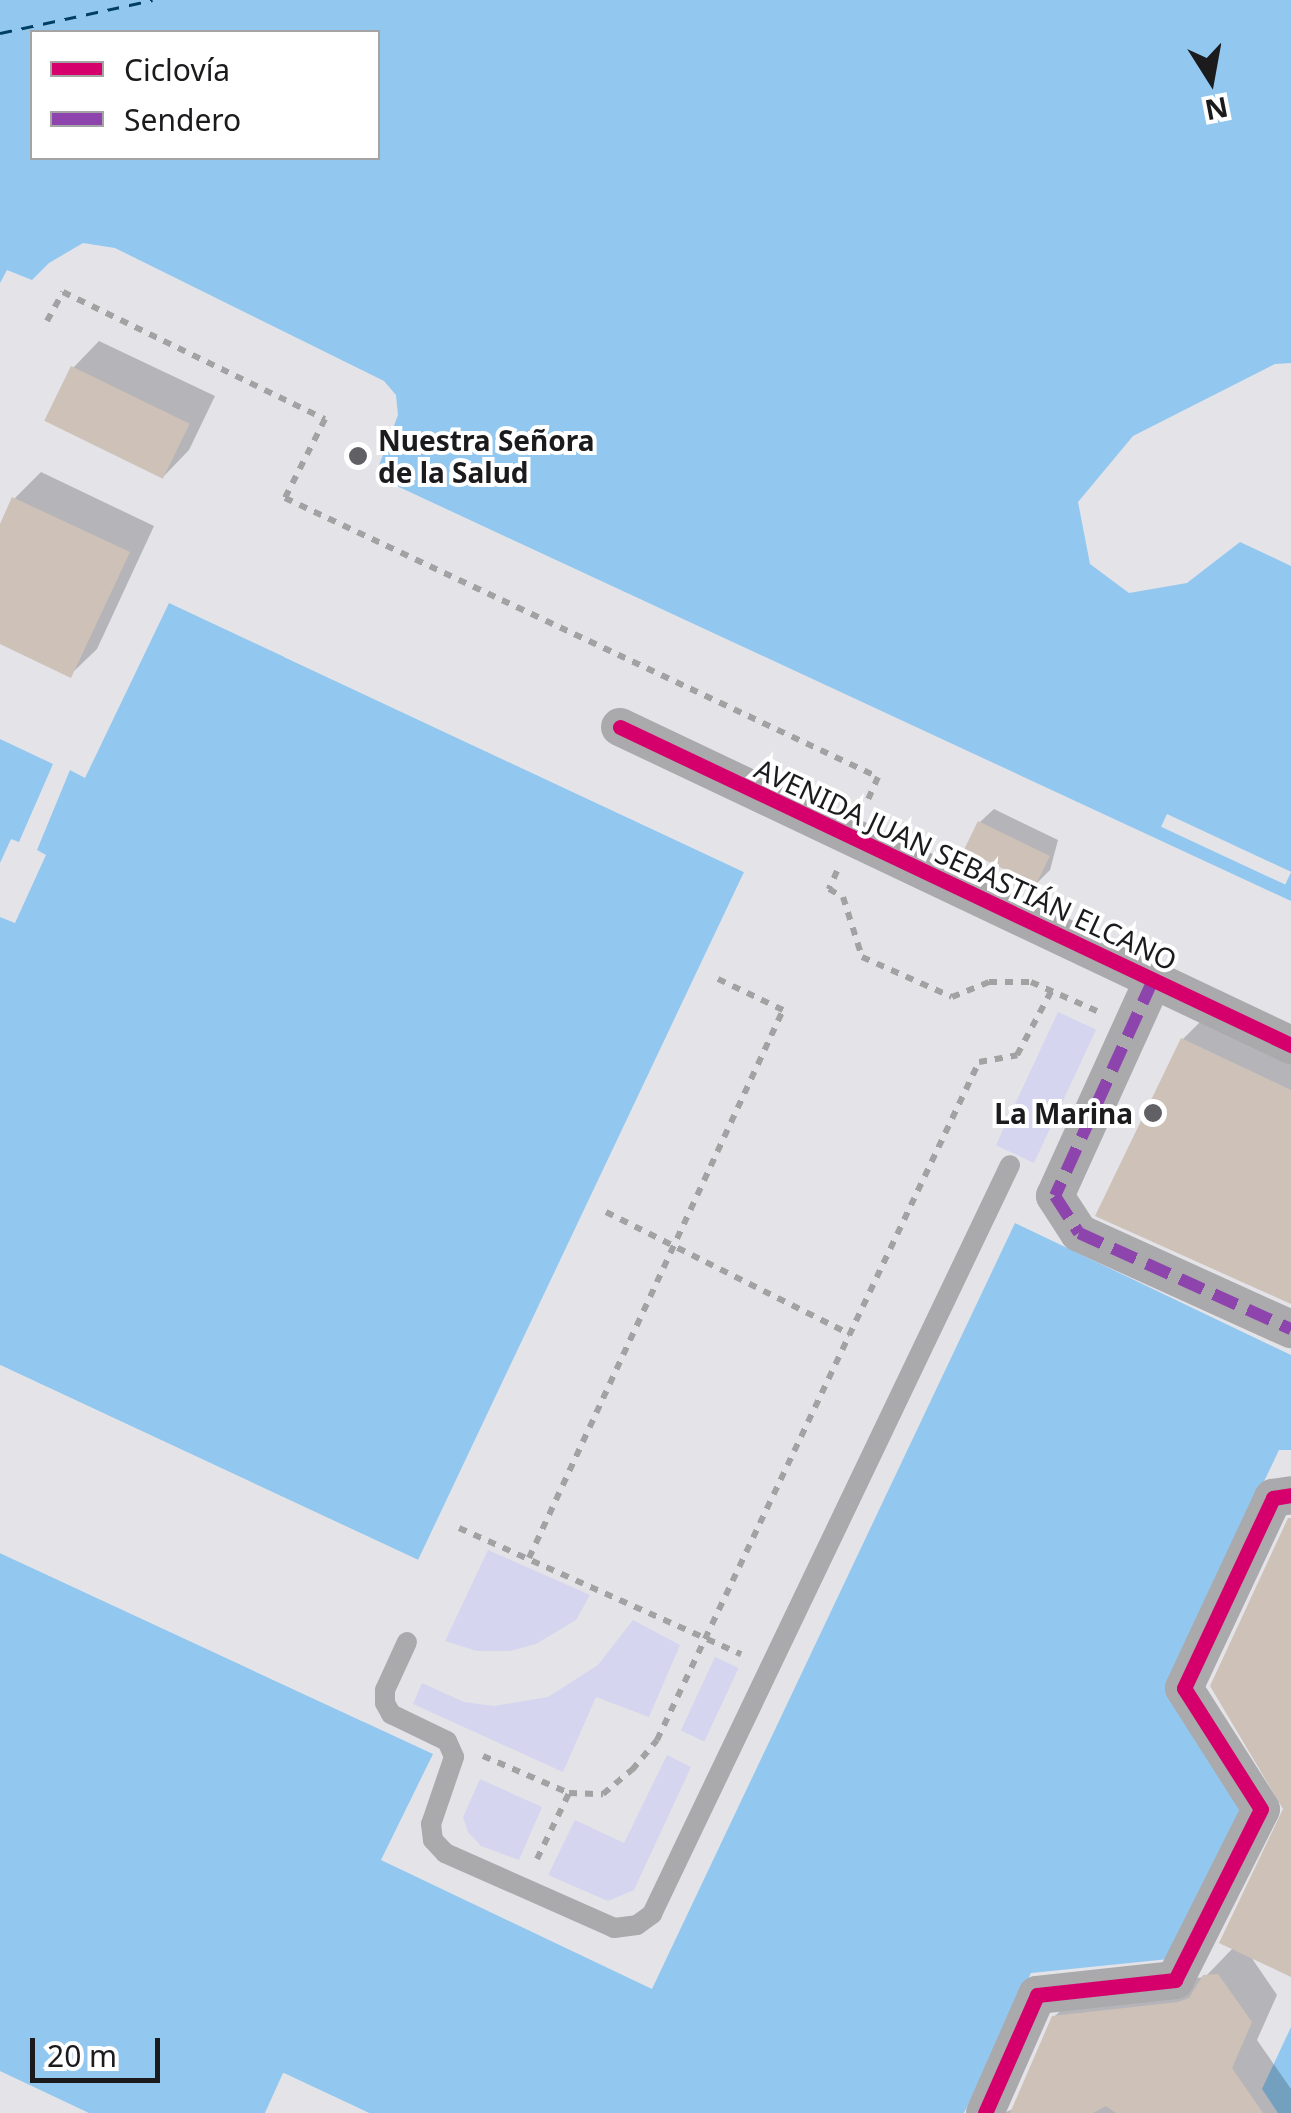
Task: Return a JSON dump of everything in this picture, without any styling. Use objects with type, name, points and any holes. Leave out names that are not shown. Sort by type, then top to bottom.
[{"type":"street","name":"AVENIDA JUAN SEBASTIÁN ELCANO","points":[[620,727],[1291,1045]]},
{"type":"street","points":[[1154,980],[1055,1196],[1078,1233],[1291,1328]]},
{"type":"street","points":[[985,2113],[1036,1995],[1175,1980],[1261,1808],[1184,1688],[1273,1498],[1291,1495]]},
{"type":"lane","points":[[407,1642],[385,1690],[385,1703],[392,1714],[448,1741],[454,1757],[431,1824],[433,1840],[446,1853],[614,1928],[638,1924],[652,1914],[1010,1165]]},
{"type":"path","points":[[529,1558],[783,1010],[716,978]]},
{"type":"path","points":[[454,1757],[475,1752],[569,1793],[603,1794],[632,1770],[657,1740],[709,1638],[979,1062],[1017,1055],[1053,988]]},
{"type":"path","points":[[606,1212],[850,1334]]},
{"type":"path","points":[[459,1528],[769,1668]]},
{"type":"path","points":[[524,1888],[569,1793]]},
{"type":"shaded area","points":[[1058,1012],[1096,1030],[1034,1163],[996,1145]]},
{"type":"shaded area","points":[[488,1550],[590,1595],[576,1620],[536,1644],[510,1651],[477,1651],[445,1641]]},
{"type":"shaded area","points":[[633,1620],[680,1645],[649,1717],[596,1697],[563,1772],[413,1704],[422,1683],[464,1702],[494,1706],[548,1697],[598,1665]]},
{"type":"shaded area","points":[[715,1657],[739,1668],[704,1741],[681,1730]]},
{"type":"shaded area","points":[[667,1755],[691,1767],[634,1890],[608,1901],[548,1875],[575,1820],[624,1843]]},
{"type":"shaded area","points":[[480,1779],[542,1807],[519,1860],[481,1846],[468,1832],[463,1817]]},
{"type":"water","points":[[0,0],[1291,0],[1291,363],[1275,364],[1133,436],[1078,502],[1090,564],[1129,593],[1187,583],[1240,542],[1291,566],[1291,901],[375,476],[398,415],[396,395],[384,381],[115,248],[83,243],[49,263],[32,280],[7,270],[0,283]]},
{"type":"water","points":[[169,603],[744,872],[418,1560],[0,1365],[0,917],[15,923],[46,855],[37,850],[70,770],[85,778]]},
{"type":"water","points":[[0,739],[53,764],[19,842],[11,839],[0,863]]},
{"type":"water","points":[[1015,1223],[1291,1355],[1291,1450],[1279,1450],[1166,1687],[1247,1802],[1169,1959],[1031,1973],[964,2113],[369,2113],[284,2073],[265,2113],[89,2113],[0,2071],[0,1553],[433,1754],[381,1860],[652,1989]]},
{"type":"water","points":[[1291,2027],[1291,2113],[1278,2113],[1262,2089]]},
{"type":"pier","points":[[375,476],[834,690],[832,693],[373,480]]},
{"type":"pier","points":[[286,652],[746,868],[744,872],[284,657]]},
{"type":"pier","points":[[1167,814],[1291,872],[1285,885],[1161,827]]},
{"type":"pier","points":[[0,1365],[418,1560],[416,1564],[0,1371]]},
{"type":"pier","points":[[0,1548],[364,1716],[362,1721],[0,1553]]},
{"type":"pier","points":[[283,2073],[369,2113],[357,2113],[286,2080],[270,2113],[265,2113]]},
{"type":"building","points":[[71,366],[190,424],[163,479],[44,421]]},
{"type":"building","points":[[12,497],[130,552],[71,678],[0,644],[0,524]]},
{"type":"building","points":[[978,821],[1050,856],[1036,885],[964,850]]},
{"type":"building","points":[[1181,1038],[1291,1090],[1291,1304],[1095,1216]]},
{"type":"building","points":[[1288,1518],[1291,1977],[1219,1943],[1283,1809],[1210,1686]]},
{"type":"building","points":[[1218,1974],[1252,2022],[1232,2068],[1263,2113],[1116,2113],[1106,2106],[1093,2113],[1010,2113],[1052,2016],[1178,2002],[1189,1998],[1203,1975]]},
{"type":"ferry route","points":[[0,33],[152,0]]},
{"type":"marked path","points":[[1153,980],[1055,1196],[1079,1233],[1291,1329]]},
{"type":"cycle path","points":[[620,727],[1291,1045]]},
{"type":"cycle path","points":[[985,2113],[1037,1995],[1175,1980],[1261,1809],[1184,1688],[1273,1498],[1291,1495]]},
{"type":"place","name":"Nuestra Señora de la Salud","points":[[358,456]]},
{"type":"place","name":"La Marina","points":[[1153,1113]]}]
